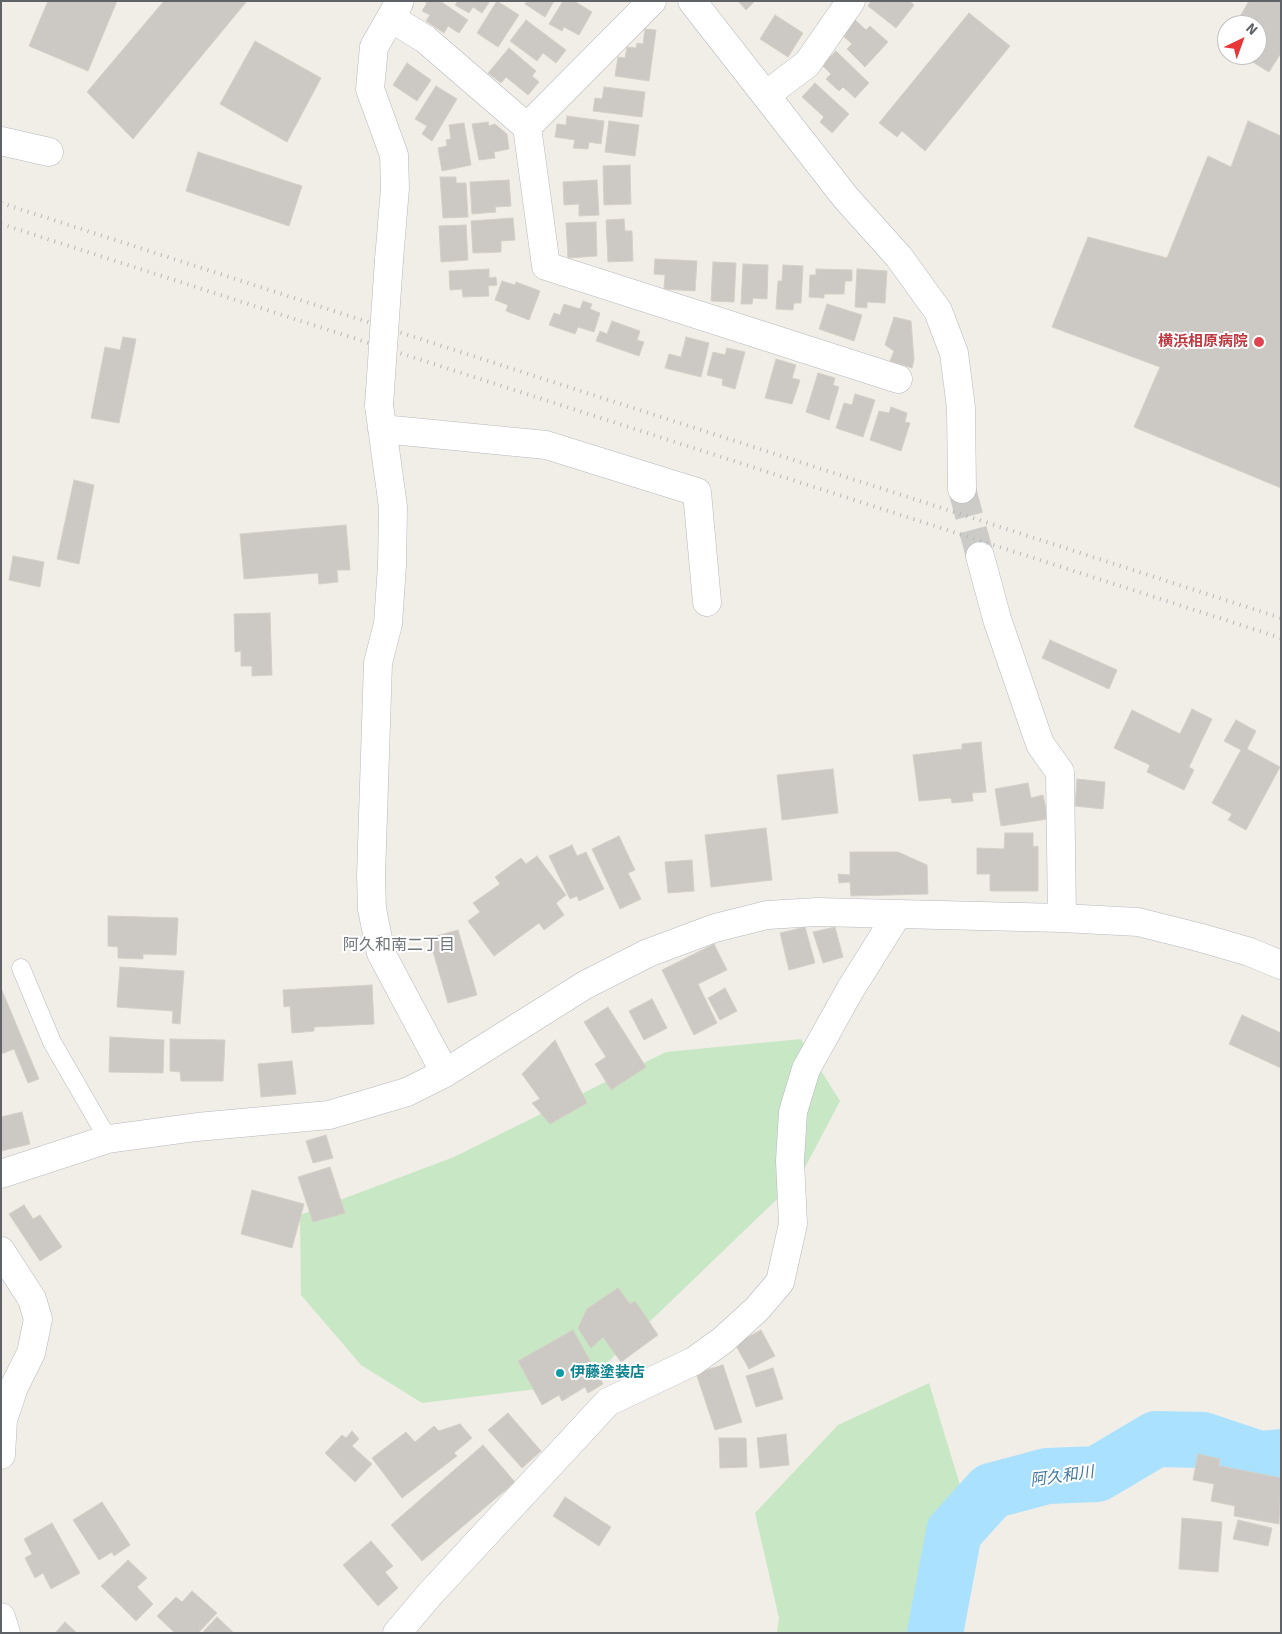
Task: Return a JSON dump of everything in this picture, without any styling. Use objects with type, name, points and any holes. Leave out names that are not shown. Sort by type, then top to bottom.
[{"type":"street","points":[[527,127],[652,1]]},
{"type":"street","points":[[692,1],[846,198],[899,257],[938,311],[954,353],[961,408],[962,489]]},
{"type":"street","points":[[766,95],[807,64],[851,1]]},
{"type":"street","points":[[444,1073],[381,954],[372,909],[371,876],[378,663],[388,624],[392,565],[393,507],[381,417],[389,260],[395,188],[394,154],[370,89],[374,47],[395,10],[425,39],[527,127],[546,266],[898,379]]},
{"type":"street","points":[[1,141],[49,152]]},
{"type":"street","points":[[381,417],[546,445],[697,492],[707,602]]},
{"type":"street","points":[[980,556],[997,618],[1040,744],[1060,772],[1062,918]]},
{"type":"street","points":[[1,1174],[108,1139],[197,1127],[329,1115],[407,1092],[444,1073],[585,985],[648,953],[715,928],[767,915],[817,912],[1062,918],[1138,922],[1250,952],[1281,965]]},
{"type":"street","points":[[397,1633],[608,1402],[694,1361],[723,1340],[757,1309],[780,1282],[792,1224],[790,1161],[792,1112],[806,1069],[850,990],[897,915]]},
{"type":"street","points":[[1,1251],[32,1299],[38,1319],[31,1352],[14,1388],[3,1420],[1,1455]]},
{"type":"street","points":[[1,1617],[6,1633]]},
{"type":"lane","points":[[21,968],[52,1042],[108,1139]]},
{"type":"green space","points":[[801,1039],[840,1101],[800,1177],[586,1383],[422,1403],[361,1365],[301,1295],[300,1215],[454,1157],[666,1052]]},
{"type":"green space","points":[[929,1383],[960,1485],[957,1633],[777,1633],[779,1618],[755,1513],[838,1425]]},
{"type":"building","points":[[48,1],[117,1],[88,71],[29,46]]},
{"type":"building","points":[[164,1],[247,1],[133,139],[87,92]]},
{"type":"building","points":[[424,1],[440,1],[468,20],[459,33],[448,26],[444,33],[426,21],[430,15],[422,11],[427,3]]},
{"type":"building","points":[[458,1],[490,1],[482,13],[473,7],[469,13],[455,5]]},
{"type":"building","points":[[497,1],[519,15],[498,47],[477,33]]},
{"type":"building","points":[[527,1],[554,1],[545,17],[525,4]]},
{"type":"building","points":[[563,1],[574,1],[592,12],[579,35],[564,27],[562,31],[549,24]]},
{"type":"building","points":[[738,1],[755,1],[746,10]]},
{"type":"building","points":[[871,1],[909,1],[914,5],[896,28],[868,6]]},
{"type":"building","points":[[1249,1],[1281,1],[1281,53],[1269,72],[1257,65],[1267,65],[1267,15],[1241,15]]},
{"type":"building","points":[[969,13],[1010,46],[925,151],[902,131],[897,137],[879,123]]},
{"type":"building","points":[[775,15],[803,33],[788,57],[760,39]]},
{"type":"building","points":[[853,18],[866,30],[870,26],[888,42],[865,67],[847,49],[852,44],[840,33]]},
{"type":"building","points":[[526,20],[566,50],[556,63],[543,53],[537,61],[510,41]]},
{"type":"building","points":[[645,29],[656,30],[649,81],[615,76],[618,57],[625,58],[627,47],[636,48],[637,43],[643,44]]},
{"type":"building","points":[[255,41],[321,78],[287,142],[220,104]]},
{"type":"building","points":[[509,48],[536,71],[532,76],[539,82],[528,95],[506,77],[501,83],[488,73]]},
{"type":"building","points":[[836,51],[869,83],[855,98],[843,87],[839,91],[826,79],[831,74],[822,65]]},
{"type":"building","points":[[407,63],[431,80],[417,101],[393,85]]},
{"type":"building","points":[[815,83],[849,114],[832,133],[820,122],[824,117],[802,97]]},
{"type":"building","points":[[436,86],[457,99],[432,141],[422,134],[427,126],[415,119]]},
{"type":"building","points":[[604,87],[645,92],[642,117],[593,111],[595,98],[602,99]]},
{"type":"building","points":[[567,116],[604,121],[601,144],[589,142],[588,149],[573,148],[575,140],[555,137],[557,124],[566,125]]},
{"type":"building","points":[[609,121],[639,125],[635,156],[605,152]]},
{"type":"building","points":[[1248,121],[1281,136],[1281,488],[1134,427],[1160,367],[1052,327],[1088,237],[1167,258],[1208,156],[1231,167]]},
{"type":"building","points":[[488,122],[489,126],[495,124],[507,134],[509,149],[494,152],[495,158],[479,160],[472,124]]},
{"type":"building","points":[[464,123],[471,165],[442,171],[438,148],[447,146],[446,140],[451,139],[449,125]]},
{"type":"building","points":[[198,152],[302,186],[289,226],[186,191]]},
{"type":"building","points":[[630,165],[631,204],[604,205],[603,166]]},
{"type":"building","points":[[440,177],[456,177],[456,183],[466,183],[468,217],[443,218]]},
{"type":"building","points":[[509,180],[511,206],[495,207],[496,212],[472,214],[470,182]]},
{"type":"building","points":[[597,180],[599,215],[579,216],[579,204],[564,205],[563,182]]},
{"type":"building","points":[[513,218],[515,240],[501,241],[501,252],[473,253],[471,221]]},
{"type":"building","points":[[624,219],[625,231],[632,231],[633,261],[608,262],[606,220]]},
{"type":"building","points":[[596,222],[597,256],[568,258],[566,223]]},
{"type":"building","points":[[466,225],[468,260],[441,262],[439,226]]},
{"type":"building","points":[[655,259],[697,261],[695,291],[664,289],[665,275],[654,274]]},
{"type":"building","points":[[713,262],[736,263],[734,302],[711,301]]},
{"type":"building","points":[[743,264],[768,265],[767,299],[753,298],[752,304],[741,304]]},
{"type":"building","points":[[783,265],[803,266],[801,303],[794,303],[793,310],[776,309],[778,281],[782,281]]},
{"type":"building","points":[[489,269],[489,278],[496,277],[497,285],[488,286],[489,296],[463,297],[462,289],[450,290],[449,271]]},
{"type":"building","points":[[816,269],[852,270],[852,281],[845,281],[844,294],[824,294],[824,298],[809,297],[810,275],[816,275]]},
{"type":"building","points":[[857,269],[887,271],[885,303],[867,302],[867,308],[855,307]]},
{"type":"building","points":[[502,281],[515,285],[516,282],[540,291],[529,320],[506,311],[508,305],[495,300]]},
{"type":"building","points":[[583,301],[592,304],[590,309],[600,313],[594,332],[578,327],[575,334],[549,325],[554,313],[560,315],[564,304],[580,309]]},
{"type":"building","points":[[827,304],[862,315],[854,341],[819,329]]},
{"type":"building","points":[[894,317],[911,321],[914,359],[912,368],[890,361],[894,351],[885,345]]},
{"type":"building","points":[[612,321],[640,331],[637,340],[644,342],[639,356],[596,341],[600,331],[607,334]]},
{"type":"building","points":[[123,337],[136,339],[119,423],[91,418],[105,347],[120,350]]},
{"type":"building","points":[[686,337],[709,343],[701,377],[665,368],[669,354],[681,357]]},
{"type":"building","points":[[727,348],[745,352],[735,389],[722,385],[723,379],[707,375],[713,352],[725,355]]},
{"type":"building","points":[[776,359],[796,365],[792,378],[800,380],[792,404],[765,398]]},
{"type":"building","points":[[818,373],[835,378],[833,385],[839,387],[829,420],[806,412]]},
{"type":"building","points":[[855,394],[875,400],[863,437],[836,428],[844,403],[852,405]]},
{"type":"building","points":[[891,407],[907,413],[905,422],[910,423],[901,451],[870,440],[879,411],[889,413]]},
{"type":"building","points":[[74,480],[94,485],[79,564],[57,559]]},
{"type":"building","points":[[346,525],[350,570],[337,570],[338,582],[319,584],[318,573],[244,579],[240,534]]},
{"type":"building","points":[[13,556],[44,562],[40,587],[9,580]]},
{"type":"building","points":[[270,613],[272,675],[252,676],[252,666],[241,666],[241,651],[235,652],[234,614]]},
{"type":"building","points":[[1050,640],[1117,670],[1109,689],[1042,658]]},
{"type":"building","points":[[1192,709],[1212,719],[1189,767],[1194,770],[1184,790],[1147,772],[1150,765],[1114,748],[1132,710],[1180,734]]},
{"type":"building","points":[[1236,720],[1256,731],[1247,749],[1280,767],[1246,830],[1228,820],[1232,814],[1212,803],[1241,750],[1224,741]]},
{"type":"building","points":[[981,742],[986,792],[972,793],[973,801],[952,803],[951,798],[919,801],[913,755],[962,749],[962,744]]},
{"type":"building","points":[[833,769],[838,813],[782,820],[777,775]]},
{"type":"building","points":[[1077,779],[1105,782],[1103,809],[1075,806]]},
{"type":"building","points":[[1028,783],[1031,798],[1043,795],[1048,819],[1001,826],[995,789]]},
{"type":"building","points":[[766,828],[772,880],[711,887],[705,835]]},
{"type":"building","points":[[1005,833],[1033,833],[1033,847],[1038,846],[1038,891],[990,891],[990,874],[977,874],[977,848],[1004,849]]},
{"type":"building","points":[[619,836],[635,870],[628,873],[641,899],[620,909],[592,849]]},
{"type":"building","points":[[572,845],[577,856],[586,852],[604,889],[579,901],[577,896],[570,899],[549,856]]},
{"type":"building","points":[[850,852],[898,852],[927,865],[928,894],[851,896],[850,882],[839,883],[838,874],[850,875]]},
{"type":"building","points":[[537,856],[566,895],[556,903],[564,915],[544,930],[539,923],[494,956],[468,921],[480,912],[473,903],[500,884],[495,877],[521,858],[526,864]]},
{"type":"building","points":[[692,860],[694,891],[668,893],[665,862]]},
{"type":"building","points":[[108,916],[178,918],[176,955],[143,954],[143,959],[118,958],[118,947],[108,946]]},
{"type":"building","points":[[805,927],[815,963],[789,970],[780,933]]},
{"type":"building","points":[[835,927],[843,957],[823,963],[813,932]]},
{"type":"building","points":[[458,930],[477,995],[448,1003],[429,938]]},
{"type":"building","points":[[714,944],[727,970],[698,984],[717,1023],[694,1035],[662,970]]},
{"type":"building","points":[[120,967],[184,971],[180,1024],[172,1023],[173,1011],[117,1007]]},
{"type":"building","points":[[372,985],[374,1024],[314,1027],[314,1031],[292,1033],[290,1006],[284,1007],[283,990]]},
{"type":"building","points":[[1,988],[39,1079],[28,1083],[14,1049],[1,1054]]},
{"type":"building","points":[[725,988],[737,1011],[720,1020],[708,998]]},
{"type":"building","points":[[652,999],[667,1028],[644,1040],[629,1011]]},
{"type":"building","points":[[608,1007],[646,1067],[611,1090],[595,1064],[606,1057],[584,1022]]},
{"type":"building","points":[[1242,1015],[1281,1033],[1281,1068],[1229,1044]]},
{"type":"building","points":[[110,1037],[164,1040],[163,1073],[109,1072]]},
{"type":"building","points":[[170,1039],[225,1040],[223,1081],[181,1081],[180,1072],[170,1071]]},
{"type":"building","points":[[555,1040],[587,1103],[550,1124],[532,1103],[540,1099],[522,1074]]},
{"type":"building","points":[[292,1061],[296,1094],[261,1097],[258,1064]]},
{"type":"building","points":[[22,1112],[30,1144],[1,1151],[1,1117]]},
{"type":"building","points":[[326,1135],[333,1158],[313,1163],[306,1141]]},
{"type":"building","points":[[330,1167],[345,1213],[313,1222],[298,1177]]},
{"type":"building","points":[[252,1190],[304,1204],[292,1248],[241,1234]]},
{"type":"building","points":[[24,1205],[33,1219],[40,1215],[62,1247],[40,1261],[9,1214]]},
{"type":"building","points":[[618,1288],[630,1304],[635,1301],[658,1335],[621,1362],[603,1337],[591,1348],[578,1328],[587,1309]]},
{"type":"building","name":"伊藤塗装店","points":[[573,1330],[603,1384],[588,1393],[585,1387],[562,1401],[559,1395],[542,1405],[518,1361]]},
{"type":"building","points":[[761,1330],[775,1356],[749,1369],[735,1344]]},
{"type":"building","points":[[723,1365],[742,1422],[715,1430],[696,1373]]},
{"type":"building","points":[[773,1368],[783,1399],[756,1407],[746,1376]]},
{"type":"building","points":[[508,1413],[541,1451],[522,1468],[488,1430]]},
{"type":"building","points":[[460,1424],[472,1438],[454,1453],[457,1456],[402,1498],[372,1458],[406,1432],[415,1442],[434,1426],[439,1431]]},
{"type":"building","points":[[352,1431],[359,1439],[352,1446],[372,1464],[355,1482],[325,1453],[342,1435],[346,1438]]},
{"type":"building","points":[[786,1434],[789,1465],[760,1468],[757,1438]]},
{"type":"building","points":[[719,1438],[746,1438],[747,1467],[720,1468]]},
{"type":"building","points":[[483,1445],[515,1482],[422,1561],[391,1525]]},
{"type":"building","points":[[1198,1454],[1220,1459],[1219,1466],[1281,1478],[1279,1524],[1234,1516],[1235,1506],[1211,1501],[1214,1484],[1193,1480]]},
{"type":"building","points":[[565,1497],[611,1527],[599,1546],[553,1516]]},
{"type":"building","points":[[102,1502],[130,1545],[114,1556],[112,1552],[99,1560],[73,1520]]},
{"type":"building","points":[[1182,1518],[1222,1522],[1218,1572],[1179,1569]]},
{"type":"building","points":[[1238,1520],[1272,1528],[1268,1546],[1233,1539]]},
{"type":"building","points":[[52,1523],[80,1573],[51,1589],[43,1573],[35,1578],[25,1558],[32,1554],[24,1539]]},
{"type":"building","points":[[371,1541],[393,1566],[385,1572],[398,1588],[378,1606],[343,1565]]},
{"type":"building","points":[[128,1560],[147,1578],[137,1587],[153,1604],[136,1621],[101,1586]]},
{"type":"building","points":[[192,1591],[217,1613],[198,1633],[175,1633],[157,1616],[176,1597],[182,1602]]},
{"type":"building","points":[[217,1617],[234,1633],[202,1633]]},
{"type":"building","points":[[65,1622],[77,1633],[55,1633]]},
{"type":"waterway","name":"阿久和川","points":[[935,1633],[954,1532],[991,1491],[1047,1476],[1097,1474],[1156,1439],[1203,1440],[1260,1459],[1281,1457]]},
{"type":"tunnel","points":[[962,489],[980,556]]},
{"type":"railway","points":[[1,203],[1281,618]]},
{"type":"railway","points":[[1,224],[1281,638]]},
{"type":"place","name":"横浜相原病院","points":[[1259,342]]},
{"type":"place","name":"伊藤塗装店","points":[[560,1373]]},
{"type":"district","name":"阿久和南二丁目","points":[[399,946]]}]
